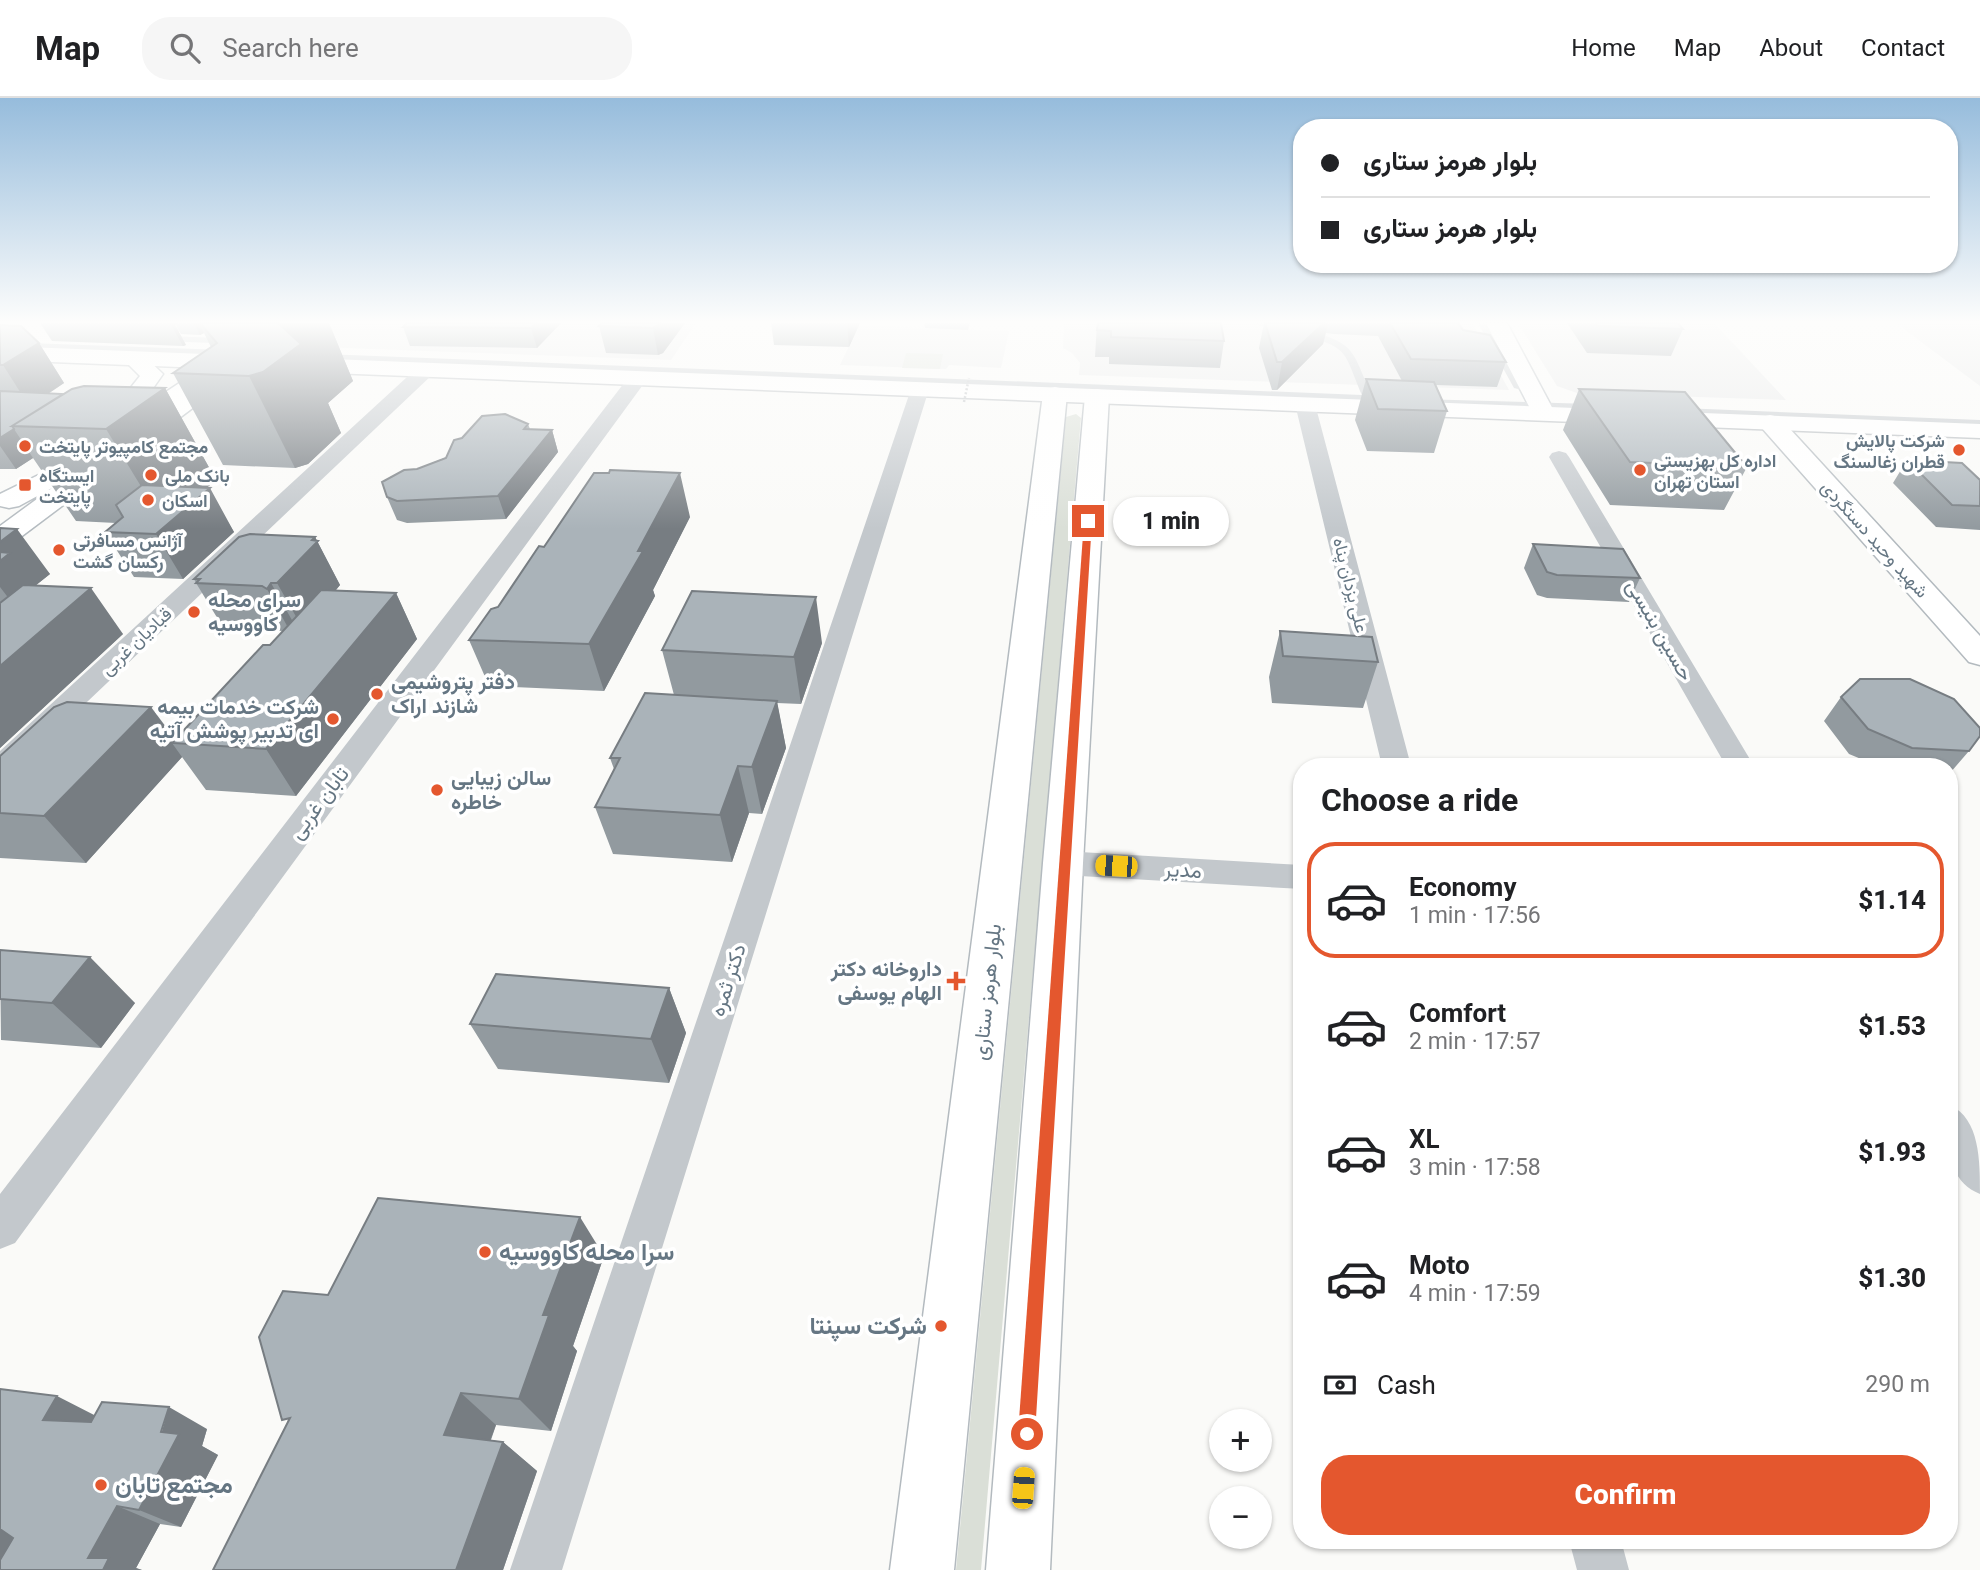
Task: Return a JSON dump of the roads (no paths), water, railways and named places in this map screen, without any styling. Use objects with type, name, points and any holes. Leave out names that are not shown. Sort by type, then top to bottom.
[{"type":"main road","points":[[114,424],[140,392]]},
{"type":"main road","points":[[5,504],[159,392]]},
{"type":"main road","points":[[5,504],[72,468],[180,392]]},
{"type":"main road","points":[[0,539],[202,392]]},
{"type":"main road","points":[[21,524],[78,496],[223,392]]},
{"type":"main road","points":[[944,392],[1054,404],[1073,411],[1096,406],[1371,403],[1980,431]]},
{"type":"main road","points":[[1532,392],[1541,409]]},
{"type":"main road","name":"بلوار هرمز ستاری","points":[[922,1570],[1054,404]]},
{"type":"main road","points":[[1018,1570],[1063,863],[1096,406]]},
{"type":"main road","name":"شهید وحید دستگردی","points":[[1770,422],[1980,655]]},
{"type":"street","name":"قبادیان غربی","points":[[0,768],[403,392]]},
{"type":"street","name":"تابان غربی","points":[[0,1228],[628,392]]},
{"type":"street","name":"دکتر ثمره","points":[[536,1570],[919,392]]},
{"type":"street","name":"علی یزدان پناه","points":[[1305,404],[1395,758]]},
{"type":"street","name":"حسین بنیسی","points":[[1559,457],[1736,758]]},
{"type":"street","name":"مدیر","points":[[1063,863],[1293,876]]},
{"type":"street","points":[[1958,1137],[1980,1175]]},
{"type":"street","points":[[1597,1549],[1603,1570]]},
{"type":"lane","points":[[1109,392],[1371,403],[1366,392]]},
{"type":"lane","points":[[1541,409],[1980,422]]},
{"type":"place","name":"مجتمع کامپیوتر پایتخت","points":[[25,446]]},
{"type":"place","name":"شرکت پالایش قطران زغالسنگ","points":[[1959,450]]},
{"type":"place","name":"اداره کل بهزیستی استان تهران","points":[[1640,470]]},
{"type":"place","name":"بانک ملی","points":[[151,475]]},
{"type":"place","name":"ایستگاه پایتخت","points":[[25,485]]},
{"type":"place","name":"اسکان","points":[[148,500]]},
{"type":"place","name":"آژانس مسافرتی رکسان گشت","points":[[59,550]]},
{"type":"place","name":"سرای محله کاووسیه","points":[[194,612]]},
{"type":"place","name":"دفتر پتروشیمی شازند اراک","points":[[377,694]]},
{"type":"place","name":"شرکت خدمات بیمه ای تدبیر پوشش آتیه","points":[[333,719]]},
{"type":"place","name":"سالن زیبایی خاطره","points":[[437,790]]},
{"type":"place","name":"داروخانه دکتر الهام یوسفی","points":[[956,981]]},
{"type":"place","name":"سرا محله کاووسیه","points":[[485,1252]]},
{"type":"place","name":"شرکت سپنتا","points":[[941,1326]]},
{"type":"place","name":"مجتمع تابان","points":[[101,1485]]}]
